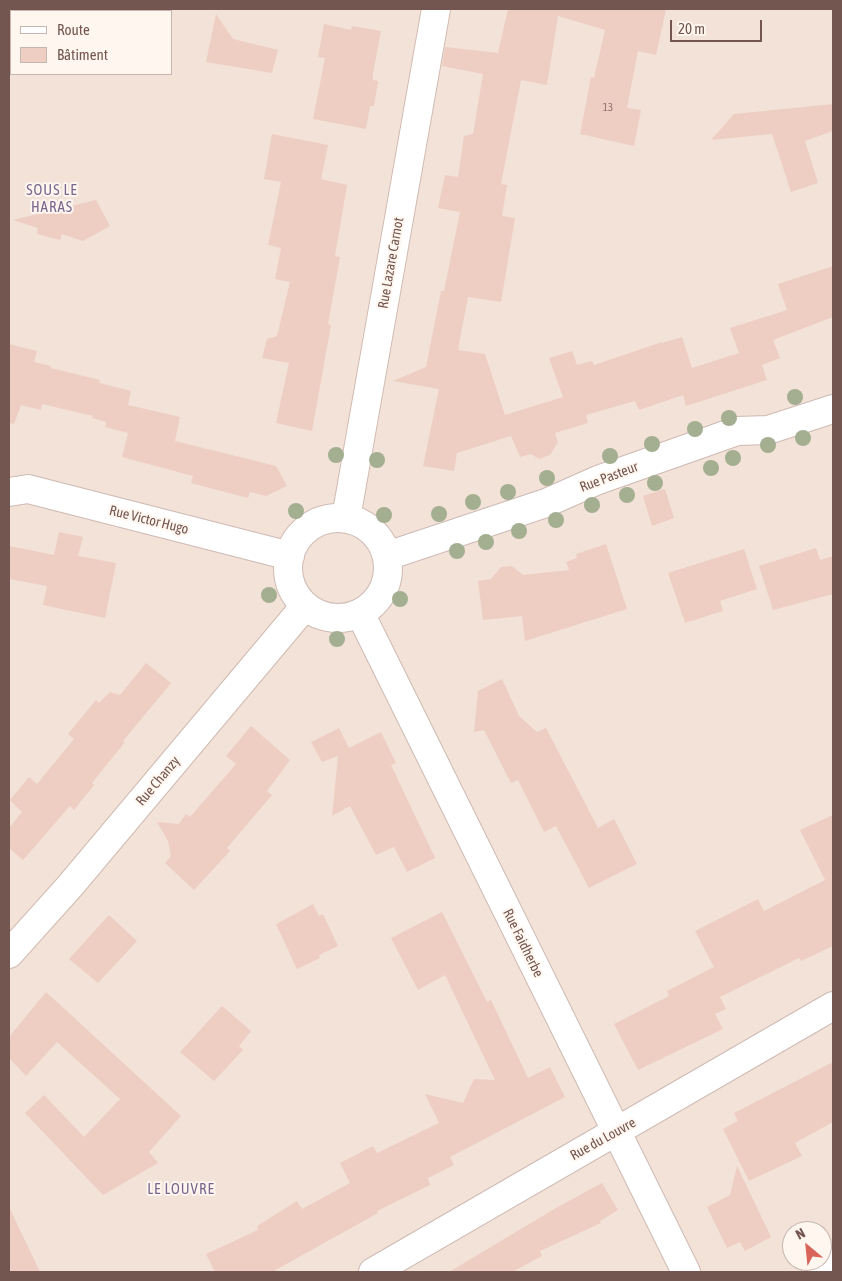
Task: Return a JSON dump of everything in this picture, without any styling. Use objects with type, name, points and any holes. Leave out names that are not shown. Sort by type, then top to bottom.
[{"type":"street","name":"Rue Lazare Carnot","points":[[346,518],[436,9]]},
{"type":"street","name":"Rue Pasteur","points":[[387,556],[546,503],[598,480],[737,431],[768,430],[833,409]]},
{"type":"street","name":"Rue Victor Hugo","points":[[9,492],[28,489],[290,556]]},
{"type":"street","points":[[332,518],[346,518],[360,523],[372,531],[382,542],[387,556],[386,583],[381,595],[372,606],[360,613],[347,617],[332,618],[318,614],[305,606],[296,596],[290,583],[288,570],[290,556],[296,542],[311,526],[332,518]]},
{"type":"street","name":"Rue Chanzy","points":[[9,954],[70,886],[305,606]]},
{"type":"street","name":"Rue Faidherbe","points":[[360,613],[686,1272]]},
{"type":"street","name":"Rue du Louvre","points":[[373,1272],[833,1006]]},
{"type":"street","points":[[816,1272],[833,1262]]},
{"type":"shaded area","points":[[9,9],[833,9],[833,1272],[9,1272]]},
{"type":"building","points":[[508,9],[666,9],[656,55],[638,51],[627,108],[641,110],[634,146],[580,134],[591,77],[594,78],[605,30],[558,16],[547,85],[521,80],[501,184],[507,185],[502,216],[515,218],[501,302],[468,297],[458,350],[485,354],[505,415],[563,397],[549,358],[572,351],[577,365],[592,361],[594,365],[682,337],[692,368],[739,353],[730,328],[787,310],[778,284],[833,266],[833,317],[773,340],[780,358],[762,365],[767,380],[686,406],[683,395],[639,410],[635,401],[586,415],[588,423],[555,433],[558,442],[550,455],[539,459],[531,454],[520,457],[511,436],[457,453],[454,471],[423,466],[439,389],[393,381],[426,367],[441,291],[444,291],[460,212],[438,208],[445,175],[458,177],[464,136],[473,134],[483,74],[442,66],[445,47],[498,53]]},
{"type":"building","points":[[216,14],[233,39],[278,50],[272,73],[206,62]]},
{"type":"building","points":[[324,24],[351,30],[352,26],[381,31],[373,73],[373,80],[378,81],[374,106],[370,106],[366,129],[313,119],[325,58],[318,57]]},
{"type":"building","points":[[833,104],[833,131],[805,141],[818,183],[791,192],[772,134],[711,140],[734,114]]},
{"type":"building","points":[[272,134],[328,145],[321,179],[347,185],[335,256],[340,257],[328,324],[331,325],[312,431],[276,423],[289,363],[262,358],[267,339],[277,336],[290,282],[275,279],[281,248],[268,245],[281,182],[264,179]]},
{"type":"building","points":[[96,200],[110,226],[83,241],[62,234],[60,240],[37,234],[38,228],[13,220]]},
{"type":"building","points":[[9,344],[37,351],[34,362],[100,380],[99,383],[131,391],[128,405],[180,417],[175,441],[276,466],[287,486],[266,496],[250,492],[248,498],[191,483],[193,476],[122,457],[128,433],[105,427],[106,422],[92,418],[93,416],[42,404],[41,410],[21,405],[14,424],[9,423]]},
{"type":"building","points":[[665,489],[674,518],[652,526],[643,496]]},
{"type":"building","points":[[59,532],[83,537],[78,556],[116,563],[105,618],[43,605],[47,586],[9,579],[9,546],[54,555]]},
{"type":"building","points":[[606,544],[627,609],[525,641],[522,616],[483,620],[478,581],[491,579],[501,567],[512,566],[523,575],[569,570],[566,562],[577,558],[576,554]]},
{"type":"building","points":[[816,548],[820,560],[833,556],[833,594],[773,610],[759,566]]},
{"type":"building","points":[[744,549],[757,589],[720,601],[723,611],[685,623],[668,573]]},
{"type":"building","points":[[146,663],[171,683],[123,741],[125,742],[92,783],[94,785],[74,810],[70,806],[23,860],[9,848],[9,828],[22,812],[10,800],[29,777],[37,784],[74,739],[68,734],[96,700],[99,703],[110,692],[120,695]]},
{"type":"building","points":[[502,679],[519,716],[537,732],[546,728],[598,828],[614,819],[637,864],[589,888],[556,826],[544,832],[518,780],[511,783],[484,730],[474,732],[478,691]]},
{"type":"building","points":[[251,726],[290,760],[267,791],[272,795],[227,848],[230,851],[194,890],[165,863],[171,856],[168,841],[157,822],[179,824],[186,814],[190,817],[236,764],[226,756]]},
{"type":"building","points":[[339,728],[349,748],[381,732],[396,763],[391,765],[435,858],[407,872],[394,847],[376,855],[350,806],[332,816],[338,756],[322,762],[311,742]]},
{"type":"building","points":[[833,815],[833,946],[801,961],[799,958],[720,997],[726,1009],[715,1014],[723,1029],[638,1070],[614,1024],[669,996],[667,991],[714,967],[695,931],[758,899],[764,911],[825,880],[800,830]]},
{"type":"building","points":[[313,904],[319,916],[323,914],[338,946],[319,955],[320,958],[297,969],[276,924]]},
{"type":"building","points":[[442,912],[487,1002],[491,1000],[528,1078],[550,1067],[565,1097],[450,1157],[454,1165],[428,1178],[430,1185],[377,1211],[378,1213],[272,1272],[215,1272],[206,1254],[258,1230],[257,1226],[297,1201],[302,1209],[350,1183],[340,1163],[373,1146],[377,1153],[439,1123],[425,1094],[463,1103],[474,1079],[495,1080],[445,975],[418,990],[391,938]]},
{"type":"building","points":[[109,915],[137,941],[98,983],[69,959]]},
{"type":"building","points":[[46,992],[181,1116],[149,1152],[158,1163],[103,1195],[25,1113],[44,1095],[84,1137],[120,1099],[57,1042],[26,1076],[9,1058],[9,1037]]},
{"type":"building","points":[[222,1006],[251,1031],[239,1046],[243,1050],[214,1081],[180,1052]]},
{"type":"building","points":[[833,1062],[833,1122],[795,1143],[802,1156],[749,1181],[723,1129],[738,1121],[734,1113]]},
{"type":"building","points":[[737,1166],[771,1237],[745,1251],[740,1242],[727,1248],[707,1207],[730,1195]]},
{"type":"building","points":[[602,1183],[618,1210],[600,1221],[601,1223],[540,1251],[542,1256],[512,1272],[449,1272],[556,1208]]},
{"type":"building","points":[[9,1207],[40,1272],[9,1272]]},
{"type":"district","name":"SOUS LE HARAS","points":[[52,198]]},
{"type":"district","name":"LE LOUVRE","points":[[181,1189]]}]
